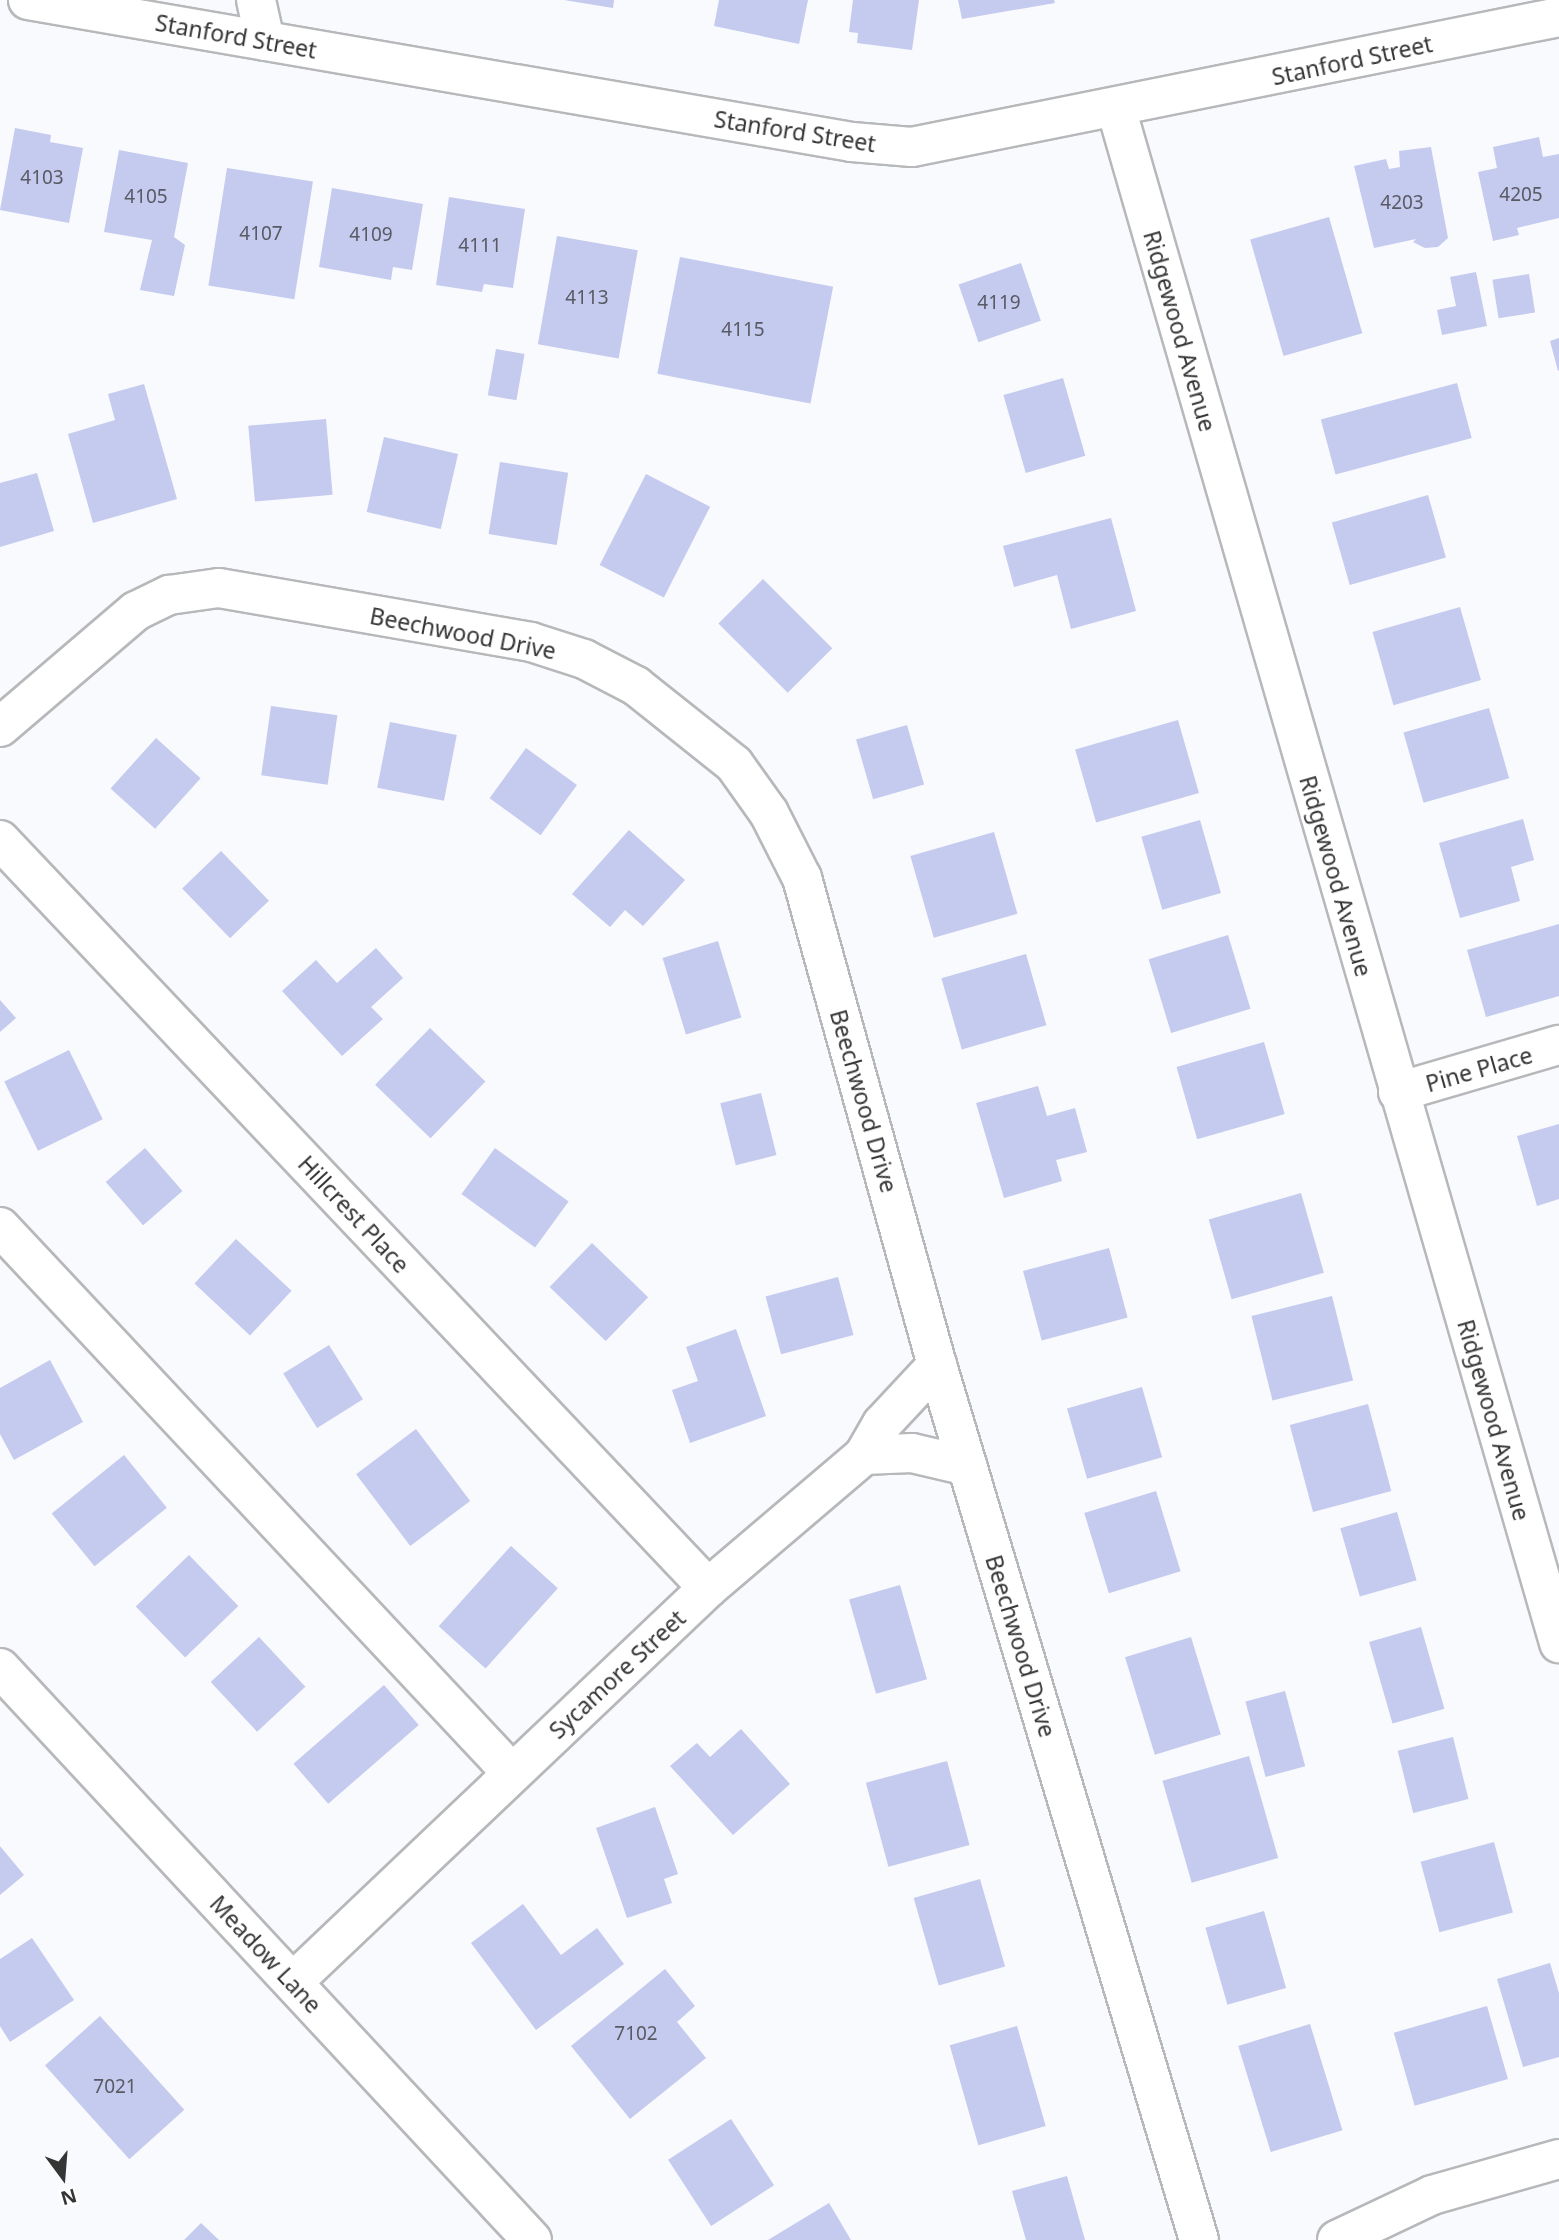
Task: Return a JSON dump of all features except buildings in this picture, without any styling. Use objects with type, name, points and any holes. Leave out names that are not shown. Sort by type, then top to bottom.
[{"type":"street","name":"Stanford Street","points":[[27,0],[852,142],[912,147],[1559,17]]},
{"type":"street","points":[[256,0],[265,41]]},
{"type":"street","name":"Ridgewood Avenue","points":[[1116,108],[1559,1643]]},
{"type":"street","name":"Beechwood Drive","points":[[0,727],[136,611],[169,595],[219,587],[531,642],[583,659],[636,686],[734,764],[769,813],[802,878],[937,1365],[1199,2240]]},
{"type":"street","name":"Hillcrest Place","points":[[0,840],[708,1588]]},
{"type":"street","name":"Pine Place","points":[[1398,1092],[1559,1045]]},
{"type":"street","points":[[0,1227],[511,1772]]},
{"type":"street","name":"Sycamore Street","points":[[293,1982],[511,1772],[708,1588],[864,1455],[882,1424],[937,1365]]},
{"type":"street","points":[[864,1455],[912,1453],[967,1466]]},
{"type":"street","name":"Meadow Lane","points":[[0,1668],[532,2240]]},
{"type":"street","points":[[1337,2240],[1432,2195],[1559,2159]]}]
